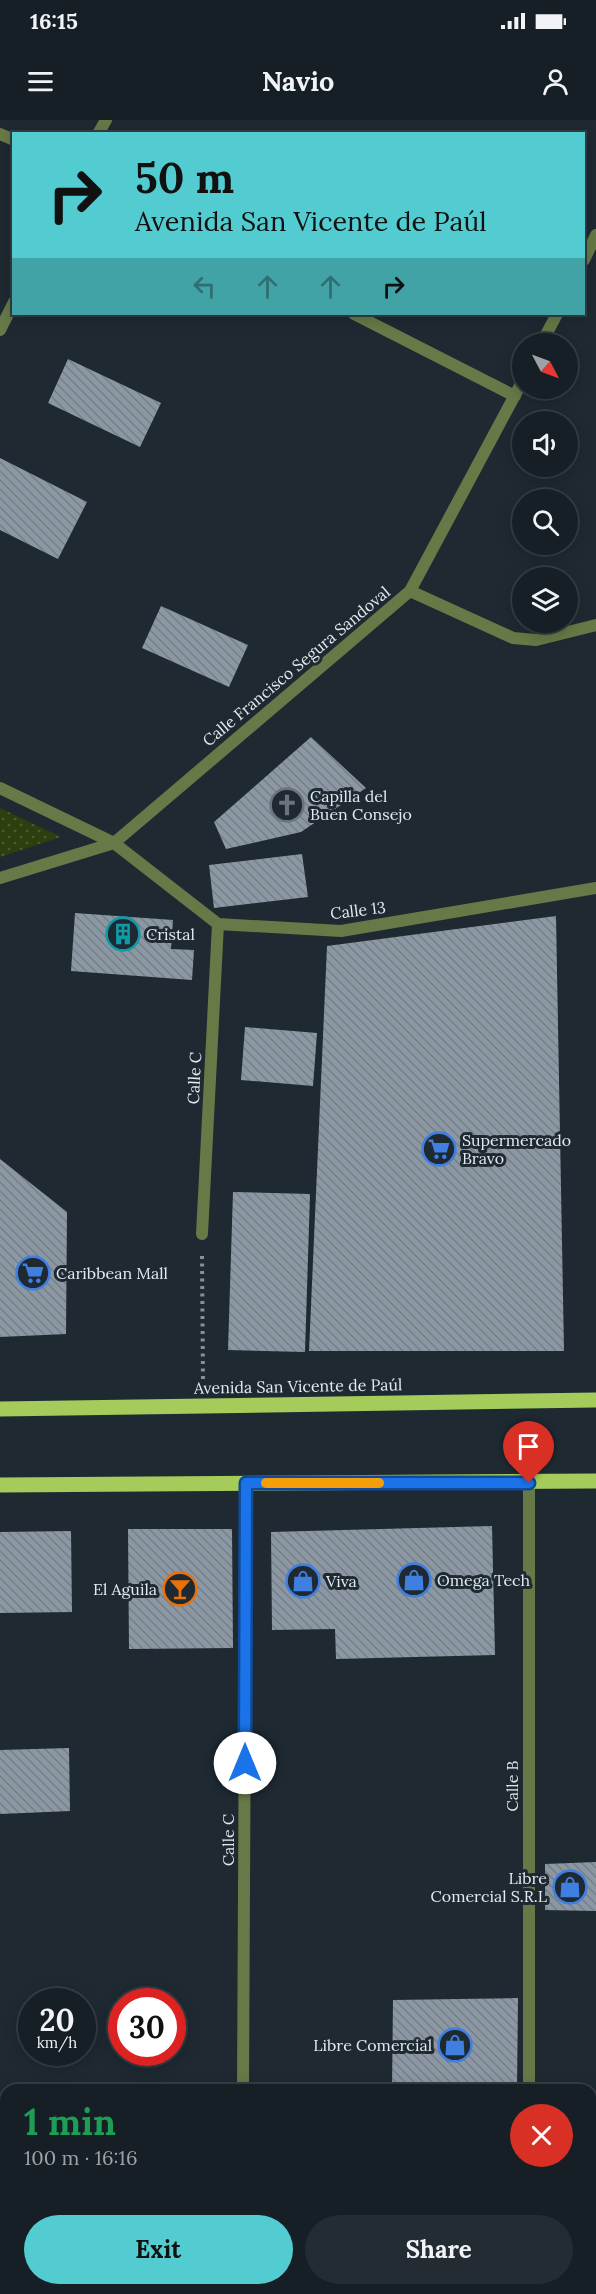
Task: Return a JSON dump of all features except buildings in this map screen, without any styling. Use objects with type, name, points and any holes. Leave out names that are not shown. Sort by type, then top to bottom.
[{"type":"main road","name":"Avenida San Vicente de Paúl","points":[[0,1409],[596,1400]]},
{"type":"main road","points":[[0,1485],[596,1481]]},
{"type":"street","points":[[585,258],[596,235]]},
{"type":"street","points":[[0,330],[12,306]]},
{"type":"street","points":[[356,315],[512,394]]},
{"type":"street","points":[[547,333],[556,315]]},
{"type":"street","name":"Calle Francisco Segura Sandoval","points":[[0,878],[114,843],[410,591],[513,399]]},
{"type":"street","points":[[410,591],[513,638],[526,641],[596,625]]},
{"type":"street","points":[[0,788],[114,843],[218,924]]},
{"type":"street","name":"Calle 13","points":[[218,924],[341,931],[596,888]]},
{"type":"street","name":"Calle C","points":[[202,1234],[218,924]]},
{"type":"street","name":"Calle C","points":[[243,2084],[246,1483]]},
{"type":"street","name":"Calle B","points":[[529,1483],[529,2084]]},
{"type":"path","points":[[202,1234],[203,1406]]},
{"type":"green space","points":[[0,808],[61,837],[0,857]]},
{"type":"slow traffic","points":[[266,1483],[379,1483]]},
{"type":"place","name":"Capilla del Buen Consejo","points":[[287,805]]},
{"type":"place","name":"Cristal","points":[[123,934]]},
{"type":"place","name":"Supermercado Bravo","points":[[439,1149]]},
{"type":"place","name":"Caribbean Mall","points":[[33,1273]]},
{"type":"place","name":"Omega Tech","points":[[414,1580]]},
{"type":"place","name":"Viva","points":[[303,1581]]},
{"type":"place","name":"El Aguila","points":[[180,1589]]},
{"type":"place","name":"Libre Comercial S.R.L","points":[[570,1887]]},
{"type":"place","name":"Libre Comercial","points":[[455,2045]]},
{"type":"route","points":[[245,1763],[246,1483],[529,1483]]}]
